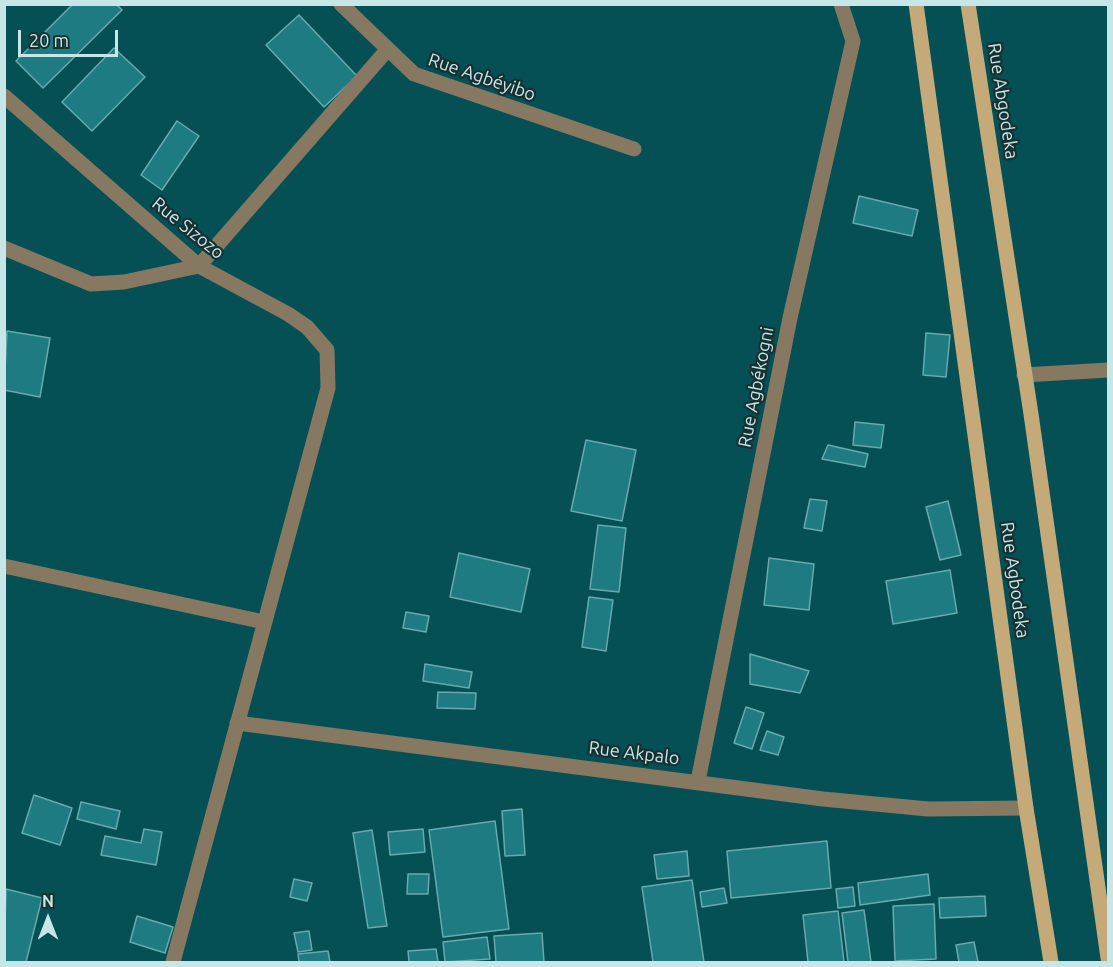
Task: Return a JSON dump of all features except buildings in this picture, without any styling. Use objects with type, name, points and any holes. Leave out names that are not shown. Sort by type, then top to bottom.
[{"type":"main road","name":"Rue Agbodeka","points":[[916,4],[945,202],[1026,808],[1051,963]]},
{"type":"main road","name":"Rue Abgodeka","points":[[968,4],[1024,375]]},
{"type":"main road","points":[[1024,375],[1108,958]]},
{"type":"street","name":"Rue Agbékogni","points":[[698,781],[790,318],[853,41],[841,4]]},
{"type":"street","name":"Rue Agbéyibo","points":[[344,6],[414,74],[634,149]]},
{"type":"street","points":[[4,248],[91,284],[124,282],[199,266],[388,49]]},
{"type":"street","name":"Rue Sizozo","points":[[4,96],[199,266],[288,314],[307,327],[327,350],[328,388],[173,963]]},
{"type":"street","points":[[1024,375],[1108,370]]},
{"type":"street","points":[[4,566],[264,622]]},
{"type":"street","name":"Rue Akpalo","points":[[237,723],[823,799],[928,809],[1026,808]]}]
